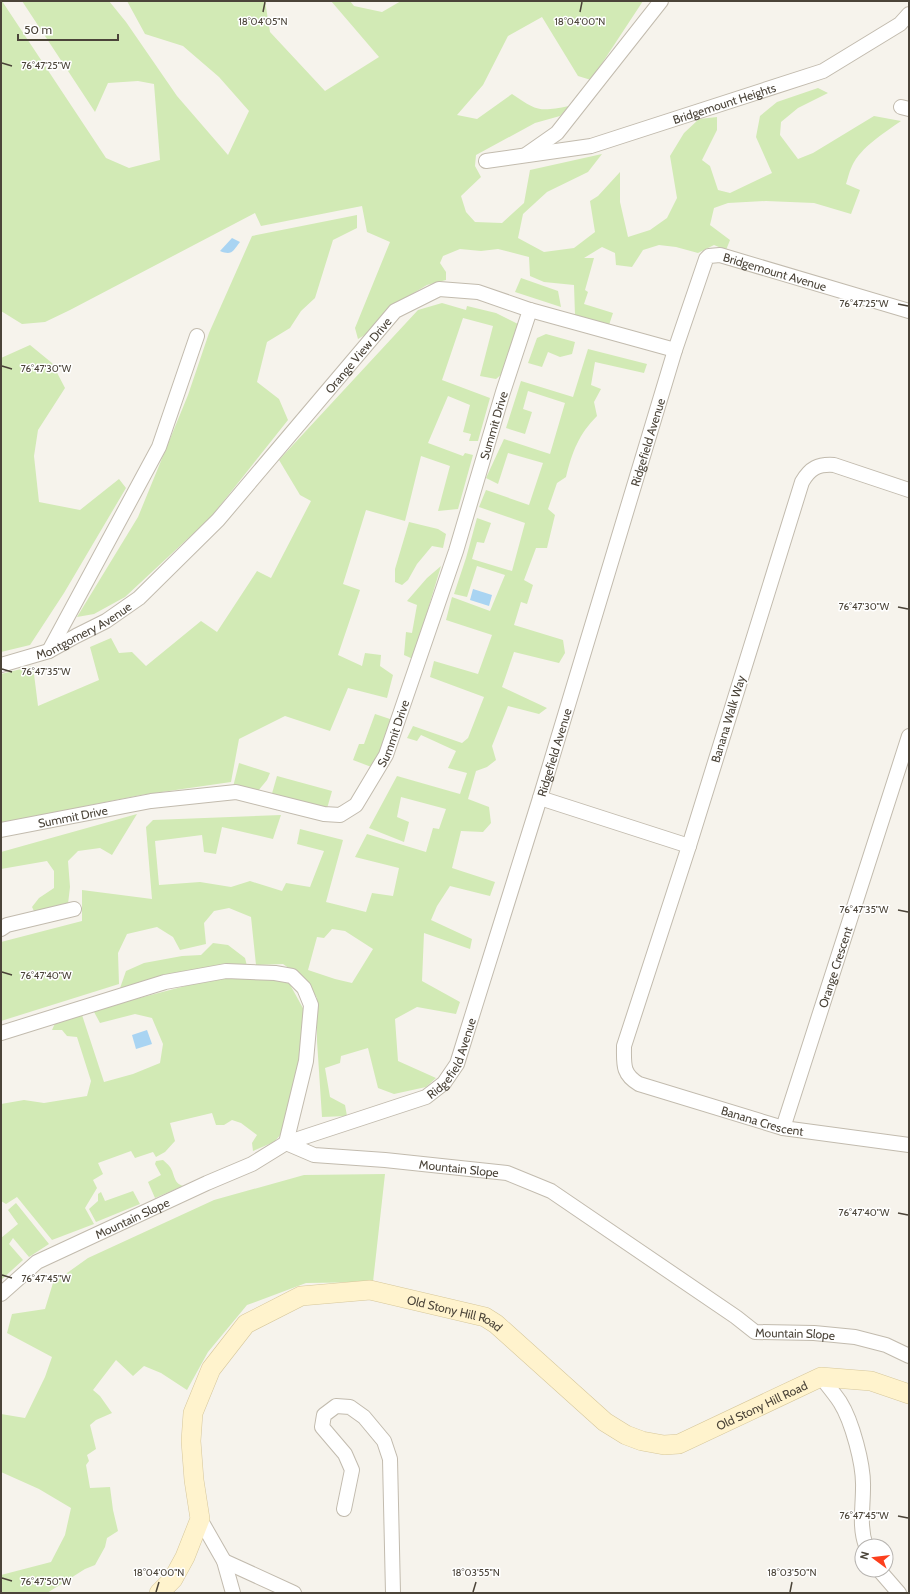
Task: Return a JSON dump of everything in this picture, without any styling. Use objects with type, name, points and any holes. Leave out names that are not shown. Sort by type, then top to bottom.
[{"type":"street","name":"Bridgemount Heights","points":[[523,156],[557,133],[661,1]]},
{"type":"street","name":"Bridgemount Heights","points":[[486,161],[591,146],[823,71],[900,24],[909,14]]},
{"type":"street","name":"Bridgemount Avenue","points":[[709,256],[720,255],[909,311]]},
{"type":"street","name":"Ridgefield Avenue","points":[[286,1143],[426,1097],[444,1083],[457,1064],[540,798],[675,350],[704,263],[709,256]]},
{"type":"street","name":"Orange View Drive","points":[[139,598],[218,520],[395,311],[438,289],[478,292],[530,310],[675,350]]},
{"type":"street","name":"Summit Drive","points":[[1,830],[151,800],[236,792],[324,814],[340,815],[356,806],[386,755],[456,551],[502,392],[530,310]]},
{"type":"street","points":[[49,651],[159,447],[197,336]]},
{"type":"street","name":"Banana Walk Way","points":[[625,1070],[624,1046],[689,846],[802,482],[807,473],[815,467],[834,465],[909,490]]},
{"type":"street","name":"Montgomery Avenue","points":[[1,665],[49,651],[106,622],[139,598]]},
{"type":"street","name":"Orange Crescent","points":[[783,1128],[909,736]]},
{"type":"street","points":[[540,798],[689,846]]},
{"type":"street","points":[[1,929],[7,925],[74,909]]},
{"type":"street","points":[[1,1033],[173,981],[226,971],[275,973],[292,976],[304,988],[311,1005],[306,1062],[286,1143]]},
{"type":"street","name":"Banana Crescent","points":[[625,1070],[631,1079],[639,1084],[783,1128],[909,1145]]},
{"type":"street","name":"Mountain Slope","points":[[1,1294],[38,1262],[207,1183],[252,1164],[286,1143],[314,1155],[385,1160],[507,1173],[551,1191],[730,1312],[755,1332],[814,1333],[855,1337],[886,1345],[909,1356]]},
{"type":"street","name":"Old Stony Hill Road","points":[[200,1519],[194,1480],[191,1441],[193,1413],[211,1370],[246,1324],[301,1296],[370,1290],[485,1317],[496,1324],[604,1422],[626,1435],[642,1441],[664,1445],[679,1444],[821,1377],[871,1381],[909,1394]]},
{"type":"street","points":[[821,1377],[840,1402],[850,1423],[862,1469],[862,1526],[864,1538]]},
{"type":"street","points":[[344,1509],[352,1470],[345,1454],[322,1427],[324,1415],[336,1406],[350,1406],[364,1417],[384,1441],[390,1459],[393,1593]]},
{"type":"street","points":[[200,1519],[224,1561],[233,1593]]},
{"type":"street","points":[[159,1593],[174,1586],[200,1519]]},
{"type":"street","points":[[224,1561],[294,1593]]},
{"type":"street","points":[[885,1578],[899,1593]]},
{"type":"green space","points":[[1,1],[106,158],[129,168],[160,160],[154,84],[138,81],[108,83],[95,112],[22,1],[109,1],[126,22],[177,96],[228,155],[249,111],[219,77],[183,46],[145,34],[127,1],[265,1],[270,32],[325,91],[379,57],[331,1],[350,1],[354,6],[382,12],[401,1],[643,1],[591,80],[578,76],[542,17],[508,36],[483,85],[457,115],[477,119],[512,94],[527,104],[539,109],[569,106],[560,116],[535,123],[476,155],[475,166],[481,177],[461,196],[466,212],[475,222],[502,223],[524,203],[530,170],[602,154],[588,172],[547,192],[523,214],[518,238],[544,252],[574,248],[595,232],[590,201],[598,196],[620,172],[620,202],[628,237],[650,230],[667,218],[677,198],[670,156],[684,133],[699,119],[717,117],[717,130],[702,160],[710,166],[718,190],[730,193],[772,173],[756,137],[760,116],[777,102],[818,88],[828,93],[798,108],[781,122],[780,135],[798,159],[813,153],[874,116],[901,121],[867,147],[852,166],[846,184],[860,190],[851,214],[814,203],[766,201],[728,203],[714,208],[710,225],[730,240],[726,250],[714,245],[698,253],[676,247],[659,245],[643,250],[632,267],[616,265],[615,253],[602,247],[584,258],[594,258],[585,290],[588,292],[584,304],[613,313],[609,325],[575,315],[574,285],[544,282],[530,276],[529,257],[498,249],[481,251],[460,249],[443,256],[440,263],[446,272],[446,280],[427,285],[392,306],[370,332],[358,339],[355,328],[390,242],[367,232],[362,206],[261,226],[255,213],[45,322],[22,324],[1,311]]},
{"type":"green space","points":[[357,215],[357,228],[333,240],[315,298],[301,311],[290,328],[267,342],[257,382],[279,399],[288,420],[211,517],[125,597],[94,614],[77,617],[138,517],[188,395],[209,333],[252,236]]},
{"type":"green space","points":[[521,278],[558,291],[561,307],[515,292]]},
{"type":"green space","points":[[442,303],[466,310],[467,306],[496,313],[518,324],[502,374],[496,379],[480,376],[493,326],[463,318],[442,380],[490,398],[478,441],[469,441],[471,434],[463,432],[470,405],[448,396],[428,443],[463,456],[465,453],[473,455],[458,509],[438,511],[450,466],[421,456],[405,521],[366,510],[343,584],[360,590],[338,655],[362,666],[365,653],[381,655],[380,666],[393,675],[387,698],[348,688],[330,731],[285,716],[239,739],[231,782],[141,795],[1,823],[1,674],[33,666],[38,706],[99,680],[90,647],[111,638],[119,653],[132,652],[146,666],[201,621],[217,632],[257,571],[271,578],[311,501],[300,495],[279,460],[418,310]]},
{"type":"green space","points":[[546,334],[575,342],[572,354],[560,357],[548,352],[542,367],[528,363],[537,338]]},
{"type":"green space","points":[[30,345],[52,363],[65,388],[38,430],[34,456],[39,502],[80,510],[119,479],[126,488],[64,593],[30,645],[1,652],[1,358]]},
{"type":"green space","points":[[588,349],[647,364],[644,373],[595,362],[591,385],[601,389],[594,402],[597,416],[585,430],[577,444],[566,477],[557,483],[548,509],[555,515],[547,548],[536,548],[524,580],[533,585],[527,604],[521,602],[514,625],[563,640],[565,653],[559,663],[514,652],[502,687],[547,708],[539,714],[508,706],[492,746],[496,760],[487,767],[476,771],[468,799],[489,807],[491,823],[483,832],[461,831],[452,868],[495,882],[490,896],[450,886],[437,906],[431,920],[472,939],[470,949],[424,933],[422,981],[460,1002],[456,1014],[417,1007],[395,1019],[398,1061],[436,1078],[426,1087],[394,1094],[378,1088],[368,1048],[341,1056],[340,1063],[325,1068],[330,1097],[345,1105],[347,1116],[322,1117],[317,1041],[317,998],[306,980],[283,964],[256,965],[251,917],[229,908],[214,911],[204,923],[206,944],[180,950],[173,937],[157,927],[127,934],[118,953],[119,984],[1,1021],[1,942],[82,921],[82,890],[152,899],[146,827],[153,820],[281,815],[273,839],[222,827],[216,854],[204,852],[202,835],[155,841],[159,885],[200,882],[231,887],[250,881],[282,891],[286,883],[310,887],[324,851],[297,844],[300,829],[343,840],[326,902],[366,912],[372,893],[393,896],[399,868],[355,857],[367,834],[426,852],[433,828],[439,829],[446,809],[401,797],[397,817],[409,822],[404,842],[369,828],[397,776],[460,794],[467,773],[448,768],[456,751],[421,735],[417,741],[407,738],[413,726],[462,743],[468,738],[484,697],[430,677],[434,661],[478,674],[492,635],[446,620],[452,597],[490,611],[505,575],[477,566],[467,597],[454,594],[477,518],[491,523],[484,543],[477,542],[472,559],[512,571],[525,523],[479,507],[486,490],[529,505],[543,463],[508,453],[498,484],[486,478],[504,439],[550,454],[565,403],[528,391],[523,409],[532,412],[525,434],[506,428],[521,381],[573,397]],"holes":[[[332,929],[345,931],[373,949],[352,983],[308,970],[317,937],[324,938]]]},
{"type":"green space","points":[[409,522],[438,529],[446,534],[443,548],[432,546],[417,564],[408,580],[402,585],[395,582],[395,569]]},
{"type":"green space","points":[[441,566],[413,659],[404,655],[406,632],[412,633],[417,605],[407,601],[427,578]]},
{"type":"green space","points":[[375,714],[393,720],[374,768],[353,760],[359,744],[364,744]]},
{"type":"green space","points":[[239,763],[270,773],[267,780],[258,791],[233,787]]},
{"type":"green space","points":[[277,776],[332,791],[326,812],[271,797]]},
{"type":"green space","points":[[137,814],[112,855],[100,848],[78,851],[68,861],[70,887],[68,904],[35,913],[32,907],[39,898],[54,888],[54,871],[47,861],[1,869],[1,852]]},
{"type":"green space","points":[[213,943],[228,945],[245,958],[247,966],[119,991],[126,971],[144,963],[182,956],[201,955]]},
{"type":"green space","points":[[224,976],[261,977],[288,981],[304,1010],[300,1070],[283,1132],[274,1142],[253,1151],[252,1143],[257,1135],[241,1123],[232,1120],[224,1125],[216,1125],[212,1113],[170,1123],[175,1141],[165,1152],[156,1157],[153,1152],[135,1158],[131,1151],[98,1163],[103,1174],[93,1180],[97,1188],[85,1208],[94,1224],[52,1240],[17,1197],[6,1204],[1,1201],[1,1104],[24,1100],[44,1103],[87,1096],[91,1081],[77,1037],[67,1036],[62,1030],[52,1030],[56,1021],[82,1015],[104,1082],[133,1074],[160,1063],[163,1044],[152,1018],[135,1014],[100,1023],[93,1010]]},
{"type":"green space","points":[[163,1160],[172,1170],[177,1183],[183,1186],[155,1198],[148,1182],[161,1175],[155,1164],[156,1161]]},
{"type":"green space","points":[[385,1174],[373,1282],[306,1283],[247,1305],[208,1352],[187,1390],[161,1373],[144,1366],[133,1376],[116,1360],[93,1390],[100,1396],[112,1413],[96,1420],[90,1425],[96,1449],[87,1455],[89,1461],[86,1465],[90,1488],[110,1487],[118,1531],[107,1538],[105,1547],[95,1565],[85,1569],[47,1593],[1,1593],[1,1575],[51,1562],[65,1535],[71,1508],[39,1489],[1,1472],[1,1414],[25,1418],[45,1377],[52,1357],[7,1333],[12,1314],[45,1309],[53,1283],[88,1258],[214,1200],[304,1175]]},
{"type":"green space","points":[[133,1191],[140,1204],[96,1222],[89,1209],[98,1201],[98,1194],[101,1192],[105,1201]]},
{"type":"green space","points":[[16,1203],[49,1244],[29,1257],[13,1238],[9,1244],[23,1260],[1,1280],[1,1238],[18,1224],[8,1210]]},
{"type":"water","points":[[232,238],[240,242],[234,250],[230,253],[220,251]]},
{"type":"water","points":[[473,589],[492,595],[489,606],[470,600]]},
{"type":"water","points":[[147,1030],[152,1044],[136,1049],[132,1035]]}]
